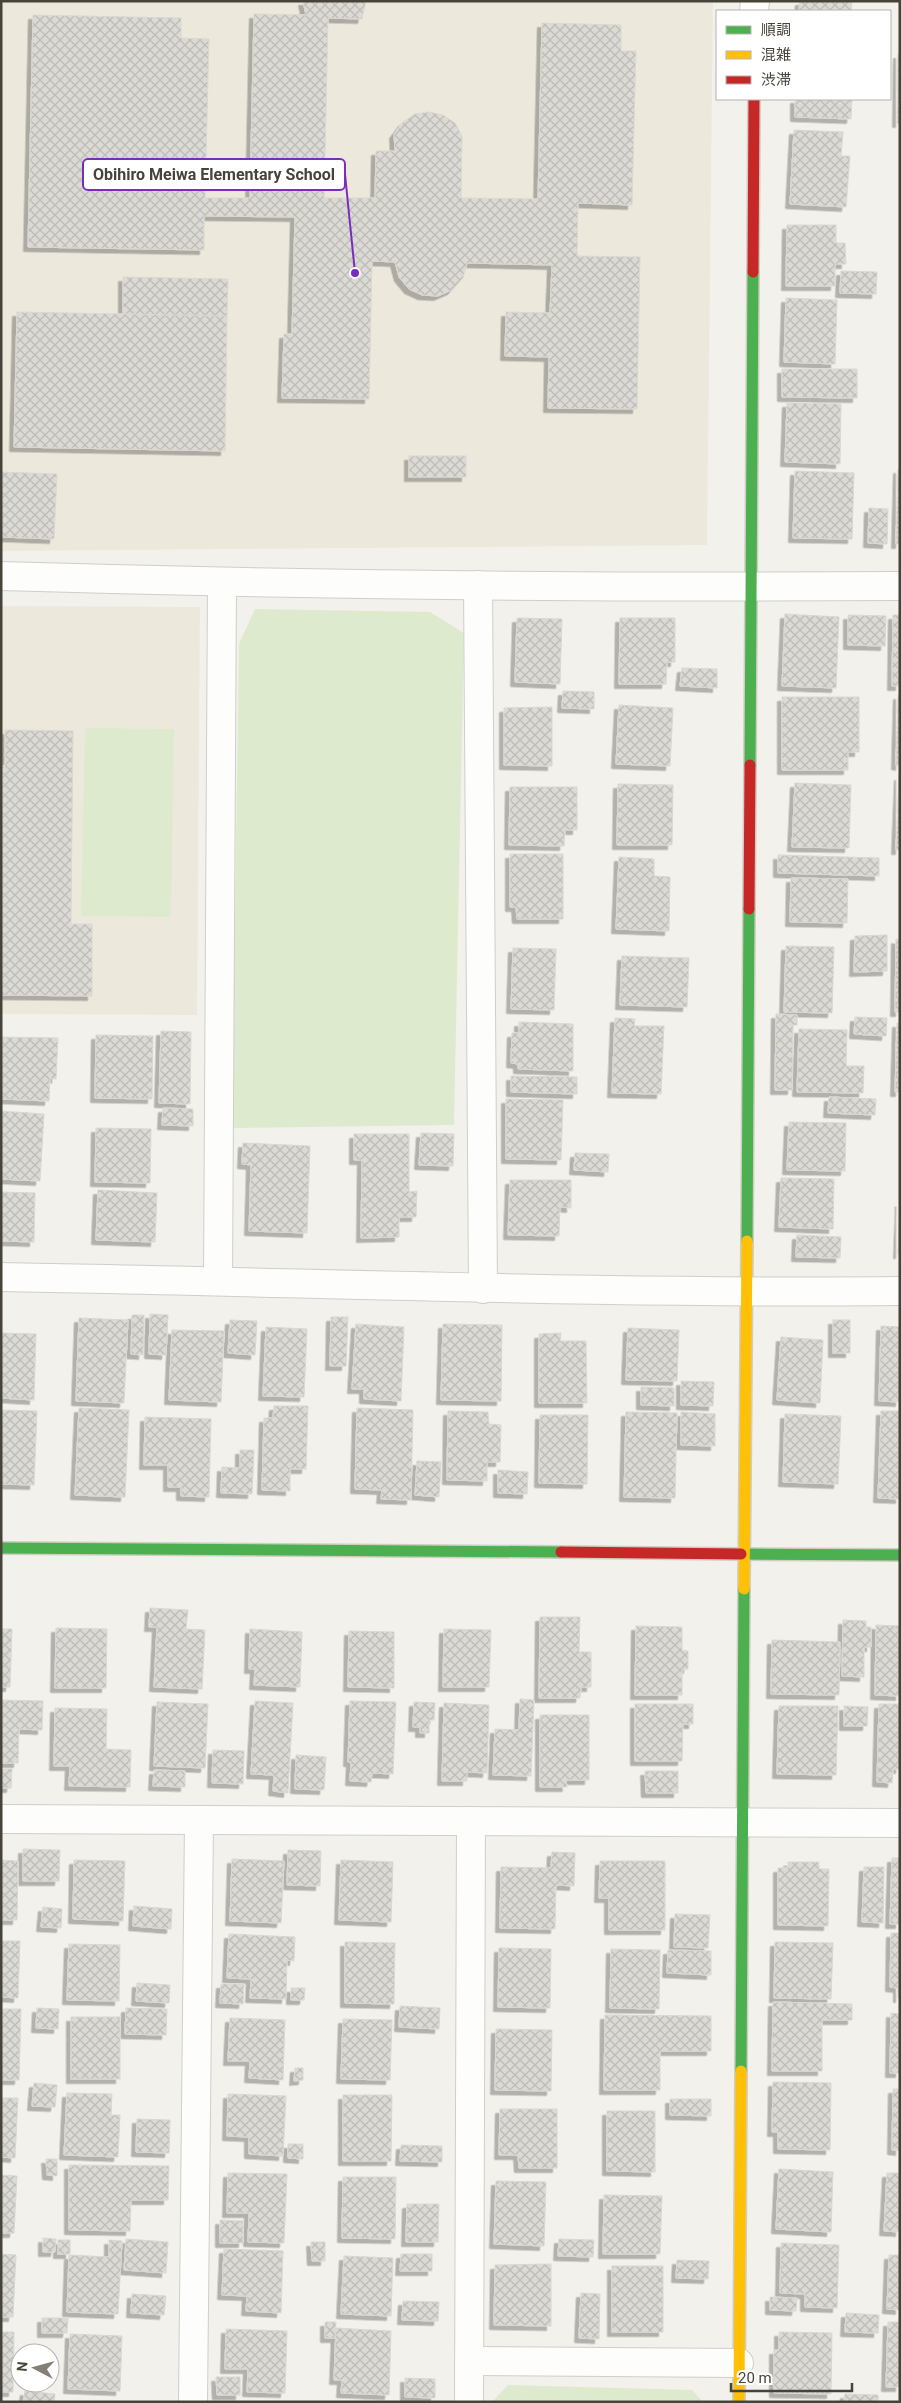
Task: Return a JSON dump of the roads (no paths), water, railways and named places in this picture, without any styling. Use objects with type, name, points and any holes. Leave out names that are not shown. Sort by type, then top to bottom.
[{"type":"street","points":[[739,2402],[754,100]]},
{"type":"street","points":[[1,576],[222,583],[751,587],[900,586]]},
{"type":"street","points":[[218,1280],[222,583]]},
{"type":"street","points":[[478,585],[483,1289]]},
{"type":"street","points":[[1,1277],[218,1280],[483,1289],[746,1292],[900,1291]]},
{"type":"street","points":[[1,1548],[900,1556]]},
{"type":"street","points":[[1,1819],[900,1823]]},
{"type":"street","points":[[193,2402],[199,1820]]},
{"type":"street","points":[[469,2402],[471,1821]]},
{"type":"street","points":[[469,2361],[739,2363]]},
{"type":"place","name":"Obihiro Meiwa Elementary School","points":[[355,273]]}]
